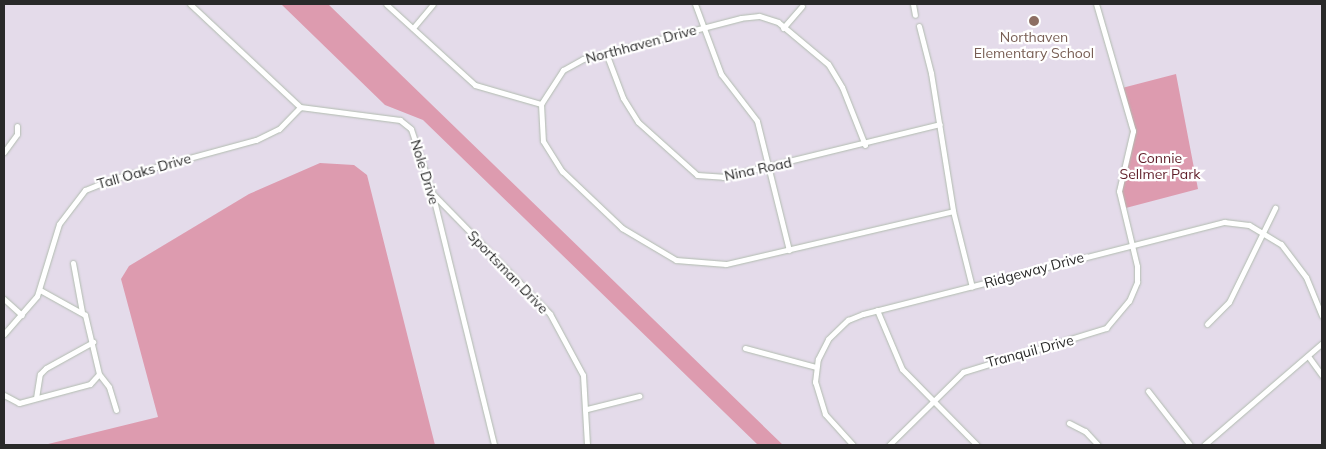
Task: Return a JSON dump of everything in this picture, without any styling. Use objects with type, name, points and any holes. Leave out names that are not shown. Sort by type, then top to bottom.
[{"type":"street","points":[[190,4],[300,107]]},
{"type":"street","points":[[386,4],[475,85],[541,104],[543,141],[562,171],[622,228],[658,252],[676,260],[713,266],[953,211]]},
{"type":"street","points":[[413,28],[433,4]]},
{"type":"street","points":[[695,4],[721,74],[754,114],[789,250]]},
{"type":"street","points":[[913,4],[915,15]]},
{"type":"street","name":"Tranquil Drive","points":[[889,445],[955,378],[978,365],[1106,328],[1129,302],[1136,282],[1131,244],[1119,191],[1133,132],[1096,4]]},
{"type":"street","points":[[783,28],[802,6]]},
{"type":"street","name":"Northhaven Drive","points":[[541,104],[563,70],[583,59],[702,27],[759,16],[778,22],[828,64],[842,87],[865,145]]},
{"type":"street","points":[[919,26],[940,124],[953,211],[972,286]]},
{"type":"street","name":"Nina Road","points":[[606,53],[632,114],[689,171],[723,177],[865,145],[940,124]]},
{"type":"street","name":"Nole Drive","points":[[300,107],[390,119],[408,125],[432,192],[494,445]]},
{"type":"street","name":"Tall Oaks Drive","points":[[4,334],[22,315],[40,290],[59,224],[85,190],[112,179],[256,140],[279,129],[300,107]]},
{"type":"street","points":[[4,152],[17,134],[17,126]]},
{"type":"street","name":"Sportsman Drive","points":[[432,192],[550,314],[583,376],[587,409],[587,445]]},
{"type":"street","points":[[1207,324],[1229,302],[1275,208]]},
{"type":"street","name":"Ridgeway Drive","points":[[816,367],[837,329],[848,320],[877,310],[1131,244],[1224,222],[1263,232],[1281,244],[1300,267],[1322,316]]},
{"type":"street","points":[[73,262],[82,312]]},
{"type":"street","points":[[40,290],[82,312],[89,321],[99,374],[109,387],[116,410]]},
{"type":"street","points":[[4,299],[22,315]]},
{"type":"street","points":[[877,310],[902,369],[931,401],[977,445]]},
{"type":"street","points":[[36,398],[40,374],[46,368],[93,342]]},
{"type":"street","points":[[1204,445],[1322,344]]},
{"type":"street","points":[[745,348],[816,367],[820,405],[853,445]]},
{"type":"street","points":[[1308,356],[1322,375]]},
{"type":"street","points":[[4,395],[19,403],[90,384],[99,374]]},
{"type":"street","points":[[1148,391],[1190,445]]},
{"type":"street","points":[[587,409],[639,396]]},
{"type":"street","points":[[1069,423],[1085,431],[1098,445]]},
{"type":"green space","points":[[281,4],[328,4],[783,445],[758,445],[423,120],[385,105]]},
{"type":"green space","name":"Connie Sellmer Park","points":[[1176,74],[1198,189],[1122,209],[1120,180],[1130,151],[1130,118],[1122,88]]},
{"type":"green space","points":[[320,163],[354,165],[367,175],[435,445],[44,445],[158,417],[121,279],[129,266],[249,194]]},
{"type":"place","name":"Northaven Elementary School","points":[[1034,21]]}]
